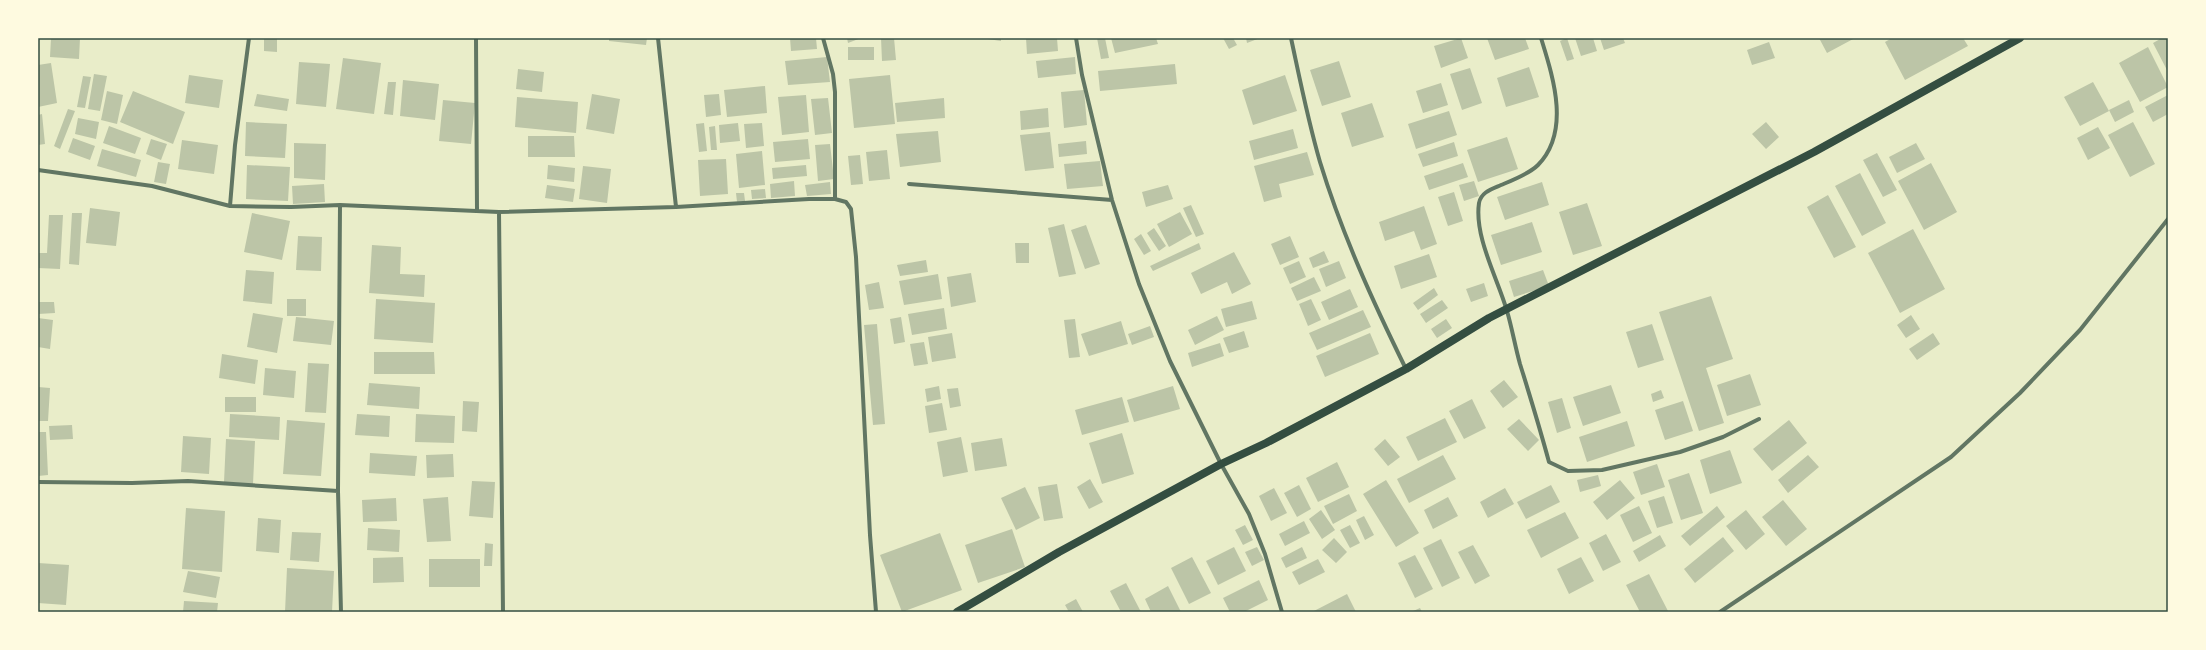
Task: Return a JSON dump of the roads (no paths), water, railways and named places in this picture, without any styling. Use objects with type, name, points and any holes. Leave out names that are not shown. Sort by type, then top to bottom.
[{"type":"main road","points":[[957,612],[1059,552],[1221,464],[1266,443],[1406,369],[1489,318],[1814,152],[2020,38]]},
{"type":"street","points":[[230,206],[235,145],[249,38]]},
{"type":"street","points":[[476,38],[477,211]]},
{"type":"street","points":[[658,38],[676,207]]},
{"type":"street","points":[[823,38],[833,74],[835,92],[835,199]]},
{"type":"street","points":[[1076,38],[1082,75],[1112,200],[1139,284],[1170,361],[1221,464],[1249,514],[1265,554],[1282,612]]},
{"type":"street","points":[[1291,38],[1310,126],[1321,164],[1364,282],[1406,369]]},
{"type":"street","points":[[1541,38],[1554,80],[1556,104],[1555,130],[1548,150],[1538,164],[1529,172],[1487,191],[1479,201],[1483,240],[1507,310],[1549,462],[1568,471],[1602,470],[1680,452],[1723,437],[1759,419]]},
{"type":"street","points":[[38,170],[152,186],[230,206],[291,207],[340,205],[499,212],[676,207],[835,199],[848,204],[852,216],[860,323],[870,535],[876,612]]},
{"type":"street","points":[[909,184],[1112,200]]},
{"type":"street","points":[[340,205],[338,491],[341,612]]},
{"type":"street","points":[[499,212],[503,612]]},
{"type":"street","points":[[1720,612],[1951,457],[2020,393],[2080,330],[2168,219]]},
{"type":"street","points":[[38,482],[132,483],[188,481],[338,491]]}]
